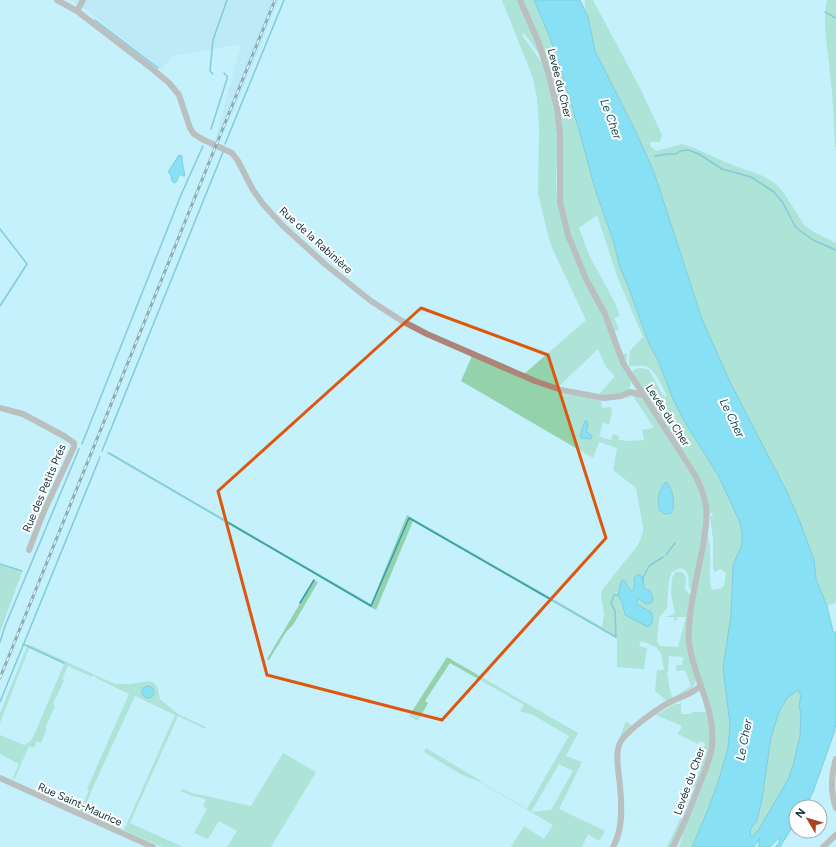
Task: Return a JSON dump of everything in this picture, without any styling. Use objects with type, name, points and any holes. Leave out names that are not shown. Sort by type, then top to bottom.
[{"type":"street","name":"Rue de la Rabinière","points":[[59,0],[77,11],[150,66],[169,83],[179,96],[190,128],[194,134],[232,153],[238,161],[253,190],[282,226],[320,260],[371,301],[402,321],[427,334],[549,386],[580,394],[604,398],[621,396],[630,392],[643,395]]},
{"type":"street","points":[[77,11],[83,0]]},
{"type":"street","name":"Levée du Cher","points":[[520,0],[543,55],[557,108],[560,135],[560,202],[568,236],[586,279],[605,314],[623,363],[695,475],[706,504],[706,529],[691,613],[689,633],[691,654],[706,697],[712,722],[712,746],[706,769],[673,847]]},
{"type":"street","points":[[630,392],[633,380]]},
{"type":"street","name":"Rue des Petits Prés","points":[[0,408],[23,414],[74,443],[74,447],[44,511],[29,550]]},
{"type":"street","points":[[613,847],[618,834],[620,816],[620,791],[617,755],[620,743],[630,732],[657,710],[671,701],[693,692],[701,685]]},
{"type":"street","points":[[836,758],[832,785],[836,808]]},
{"type":"street","name":"Rue Saint-Maurice","points":[[0,778],[153,847]]},
{"type":"street","points":[[823,847],[836,836]]},
{"type":"highlighted area","points":[[421,308],[548,355],[606,538],[442,720],[267,675],[218,491]]},
{"type":"shaded area","points":[[70,0],[279,0],[233,113],[216,145],[214,144],[241,44],[172,56],[161,70],[88,11]]},
{"type":"green space","points":[[502,0],[518,0],[539,52],[524,33],[522,35],[544,66],[554,104],[557,125],[557,203],[631,381],[631,385],[627,392],[598,396],[615,376],[606,367],[598,349],[558,387],[524,374],[586,320],[552,248],[548,235],[538,193],[539,128],[537,98],[533,78]]},
{"type":"green space","points":[[522,0],[534,0],[549,35],[580,133],[595,189],[614,243],[620,268],[650,346],[658,360],[673,399],[686,424],[718,475],[739,520],[742,532],[742,545],[736,558],[732,578],[731,615],[723,668],[730,724],[728,748],[709,807],[692,847],[679,847],[686,823],[708,768],[712,712],[696,664],[692,647],[691,630],[694,604],[708,536],[712,590],[720,589],[724,586],[726,573],[720,569],[715,572],[713,569],[713,539],[710,516],[712,516],[713,513],[709,513],[707,497],[632,372],[638,368],[649,370],[664,397],[667,396],[658,379],[649,368],[645,366],[629,366],[630,351],[643,337],[617,276],[597,215],[579,228],[589,255],[615,303],[620,316],[614,318],[619,329],[615,331],[622,354],[627,353],[626,365],[578,256],[562,205],[561,120]]},
{"type":"green space","points":[[585,0],[593,0],[640,88],[662,135],[660,142],[650,142],[650,146],[656,151],[682,144],[763,176],[776,184],[784,193],[804,225],[836,243],[836,602],[827,606],[816,579],[814,560],[788,494],[730,382],[702,319],[654,172],[634,128],[595,51],[590,25],[585,10]]},
{"type":"green space","points":[[827,0],[836,0],[836,147],[825,27]]},
{"type":"green space","points":[[472,356],[533,383],[563,394],[601,400],[602,408],[611,407],[612,414],[609,424],[603,423],[599,436],[611,440],[613,434],[619,436],[619,440],[644,440],[642,430],[654,428],[633,396],[626,398],[634,395],[646,403],[695,480],[704,507],[704,528],[692,590],[689,588],[688,575],[684,569],[680,568],[672,572],[669,580],[667,608],[659,618],[657,642],[660,646],[678,647],[686,617],[677,617],[676,621],[674,620],[674,617],[665,617],[675,613],[671,594],[672,578],[676,572],[682,572],[686,577],[685,590],[691,595],[688,616],[696,681],[690,690],[680,695],[679,694],[691,686],[685,670],[676,671],[676,665],[682,665],[683,657],[669,656],[667,672],[672,698],[667,701],[655,691],[657,670],[664,670],[661,653],[659,650],[641,641],[639,646],[647,648],[644,669],[617,667],[617,639],[413,521],[376,610],[106,453],[107,451],[371,604],[407,515],[602,627],[604,614],[601,594],[602,590],[638,545],[643,532],[636,488],[613,470],[617,448],[599,442],[593,458],[461,381]],"holes":[[[666,482],[673,497],[673,507],[657,506],[661,487]],[[643,580],[644,588],[650,591],[653,597],[643,602],[638,599],[636,602],[638,605],[651,612],[652,623],[646,626],[624,614],[622,602],[618,596],[627,583],[630,590],[632,590],[634,589],[633,582]]]},
{"type":"green space","points":[[0,565],[22,572],[0,632]]},
{"type":"green space","points":[[314,580],[318,582],[293,625],[286,632],[269,660],[267,659]]},
{"type":"green space","points":[[28,644],[115,684],[131,684],[148,681],[154,683],[157,687],[160,699],[178,714],[206,727],[205,729],[178,716],[130,823],[183,847],[162,847],[124,830],[175,715],[135,696],[83,812],[80,811],[89,791],[87,789],[129,694],[96,678],[93,675],[92,677],[68,666],[62,679],[64,680],[53,704],[55,706],[45,728],[47,729],[41,743],[37,741],[34,748],[29,746],[15,778],[12,780],[19,764],[0,754],[0,735],[24,745],[30,742],[64,664],[29,648],[0,723],[0,713]]},
{"type":"green space","points":[[447,657],[578,733],[566,756],[582,762],[559,809],[605,831],[599,841],[588,834],[582,847],[511,847],[524,826],[544,839],[553,825],[480,782],[462,775],[424,752],[426,748],[527,809],[569,736],[533,715],[520,711],[524,705],[450,663],[425,701],[428,703],[418,721],[409,716]],"holes":[[[559,764],[573,771],[551,810],[531,812]]]},
{"type":"green space","points":[[798,690],[801,696],[799,706],[801,713],[800,736],[793,766],[789,778],[759,829],[751,838],[750,830],[757,820],[762,799],[771,737],[779,712],[787,698]]},
{"type":"green space","points":[[681,700],[681,714],[707,712],[711,731],[710,752],[696,785],[692,789],[700,770],[705,743],[699,741],[698,744],[678,734],[682,726],[656,715],[675,704],[680,704]]},
{"type":"green space","points":[[626,721],[632,726],[617,745]]},
{"type":"green space","points":[[283,753],[316,772],[271,847],[227,847],[237,831],[219,821],[208,839],[194,833],[207,809],[203,806],[206,799],[192,796],[181,791],[183,789],[192,793],[251,806]]},
{"type":"green space","points":[[681,817],[682,822],[671,847],[667,847]]},
{"type":"water","name":"Le Cher","points":[[534,0],[580,0],[588,17],[595,51],[634,128],[654,172],[702,319],[730,382],[788,494],[800,522],[814,560],[816,579],[827,606],[833,631],[834,633],[836,631],[836,724],[834,733],[809,799],[788,799],[788,834],[780,847],[775,847],[779,843],[780,837],[770,847],[758,847],[760,838],[754,847],[692,847],[709,807],[728,748],[730,724],[723,668],[731,615],[733,565],[742,545],[742,532],[739,520],[718,475],[686,424],[673,399],[658,360],[650,346],[620,268],[614,243],[595,189],[549,35]],"holes":[[[798,690],[801,696],[799,706],[801,713],[800,736],[789,778],[759,829],[751,838],[750,830],[757,820],[762,799],[771,737],[779,712],[787,698]]]},
{"type":"water","points":[[179,155],[182,156],[185,176],[180,174],[174,183],[168,172]]},
{"type":"water","points":[[585,421],[587,421],[588,426],[586,431],[592,436],[591,439],[581,438],[580,436]]},
{"type":"water","points":[[666,482],[672,492],[673,510],[671,513],[665,514],[661,512],[659,508],[658,498],[663,485]]},
{"type":"water","points":[[637,575],[643,577],[644,588],[650,591],[653,597],[652,602],[648,604],[639,599],[636,602],[638,605],[651,612],[653,619],[649,626],[646,626],[625,615],[622,602],[618,596],[621,582],[623,580],[630,590],[634,589],[634,578]]},
{"type":"water","points":[[146,686],[150,686],[154,692],[150,698],[146,698],[142,694],[142,690]]},
{"type":"waterway","points":[[213,74],[210,71],[213,40],[227,0]]},
{"type":"waterway","points":[[225,144],[284,0]]},
{"type":"waterway","points":[[825,12],[836,18]]},
{"type":"waterway","points":[[95,20],[158,68]]},
{"type":"waterway","points":[[211,129],[227,79],[227,76],[224,73]]},
{"type":"waterway","points":[[82,444],[181,195],[203,146]]},
{"type":"waterway","points":[[655,156],[676,154],[680,151],[688,150],[699,154],[722,169],[751,177],[774,192],[783,203],[795,226],[799,230],[813,240],[836,250]]},
{"type":"waterway","points":[[102,451],[223,152]]},
{"type":"waterway","points":[[0,229],[27,264],[0,306]]},
{"type":"waterway","points":[[0,642],[5,626],[79,449]]},
{"type":"waterway","points":[[109,453],[371,606],[409,518],[616,637],[615,611],[611,603],[614,595],[619,595]]},
{"type":"waterway","points":[[0,702],[100,457]]},
{"type":"waterway","points":[[666,555],[675,543]]},
{"type":"waterway","points":[[642,580],[649,566],[663,557]]},
{"type":"waterway","points":[[0,564],[22,571]]},
{"type":"waterway","points":[[300,603],[314,580]]},
{"type":"waterway","points":[[23,644],[64,663]]},
{"type":"railway","points":[[0,678],[275,0]]}]
